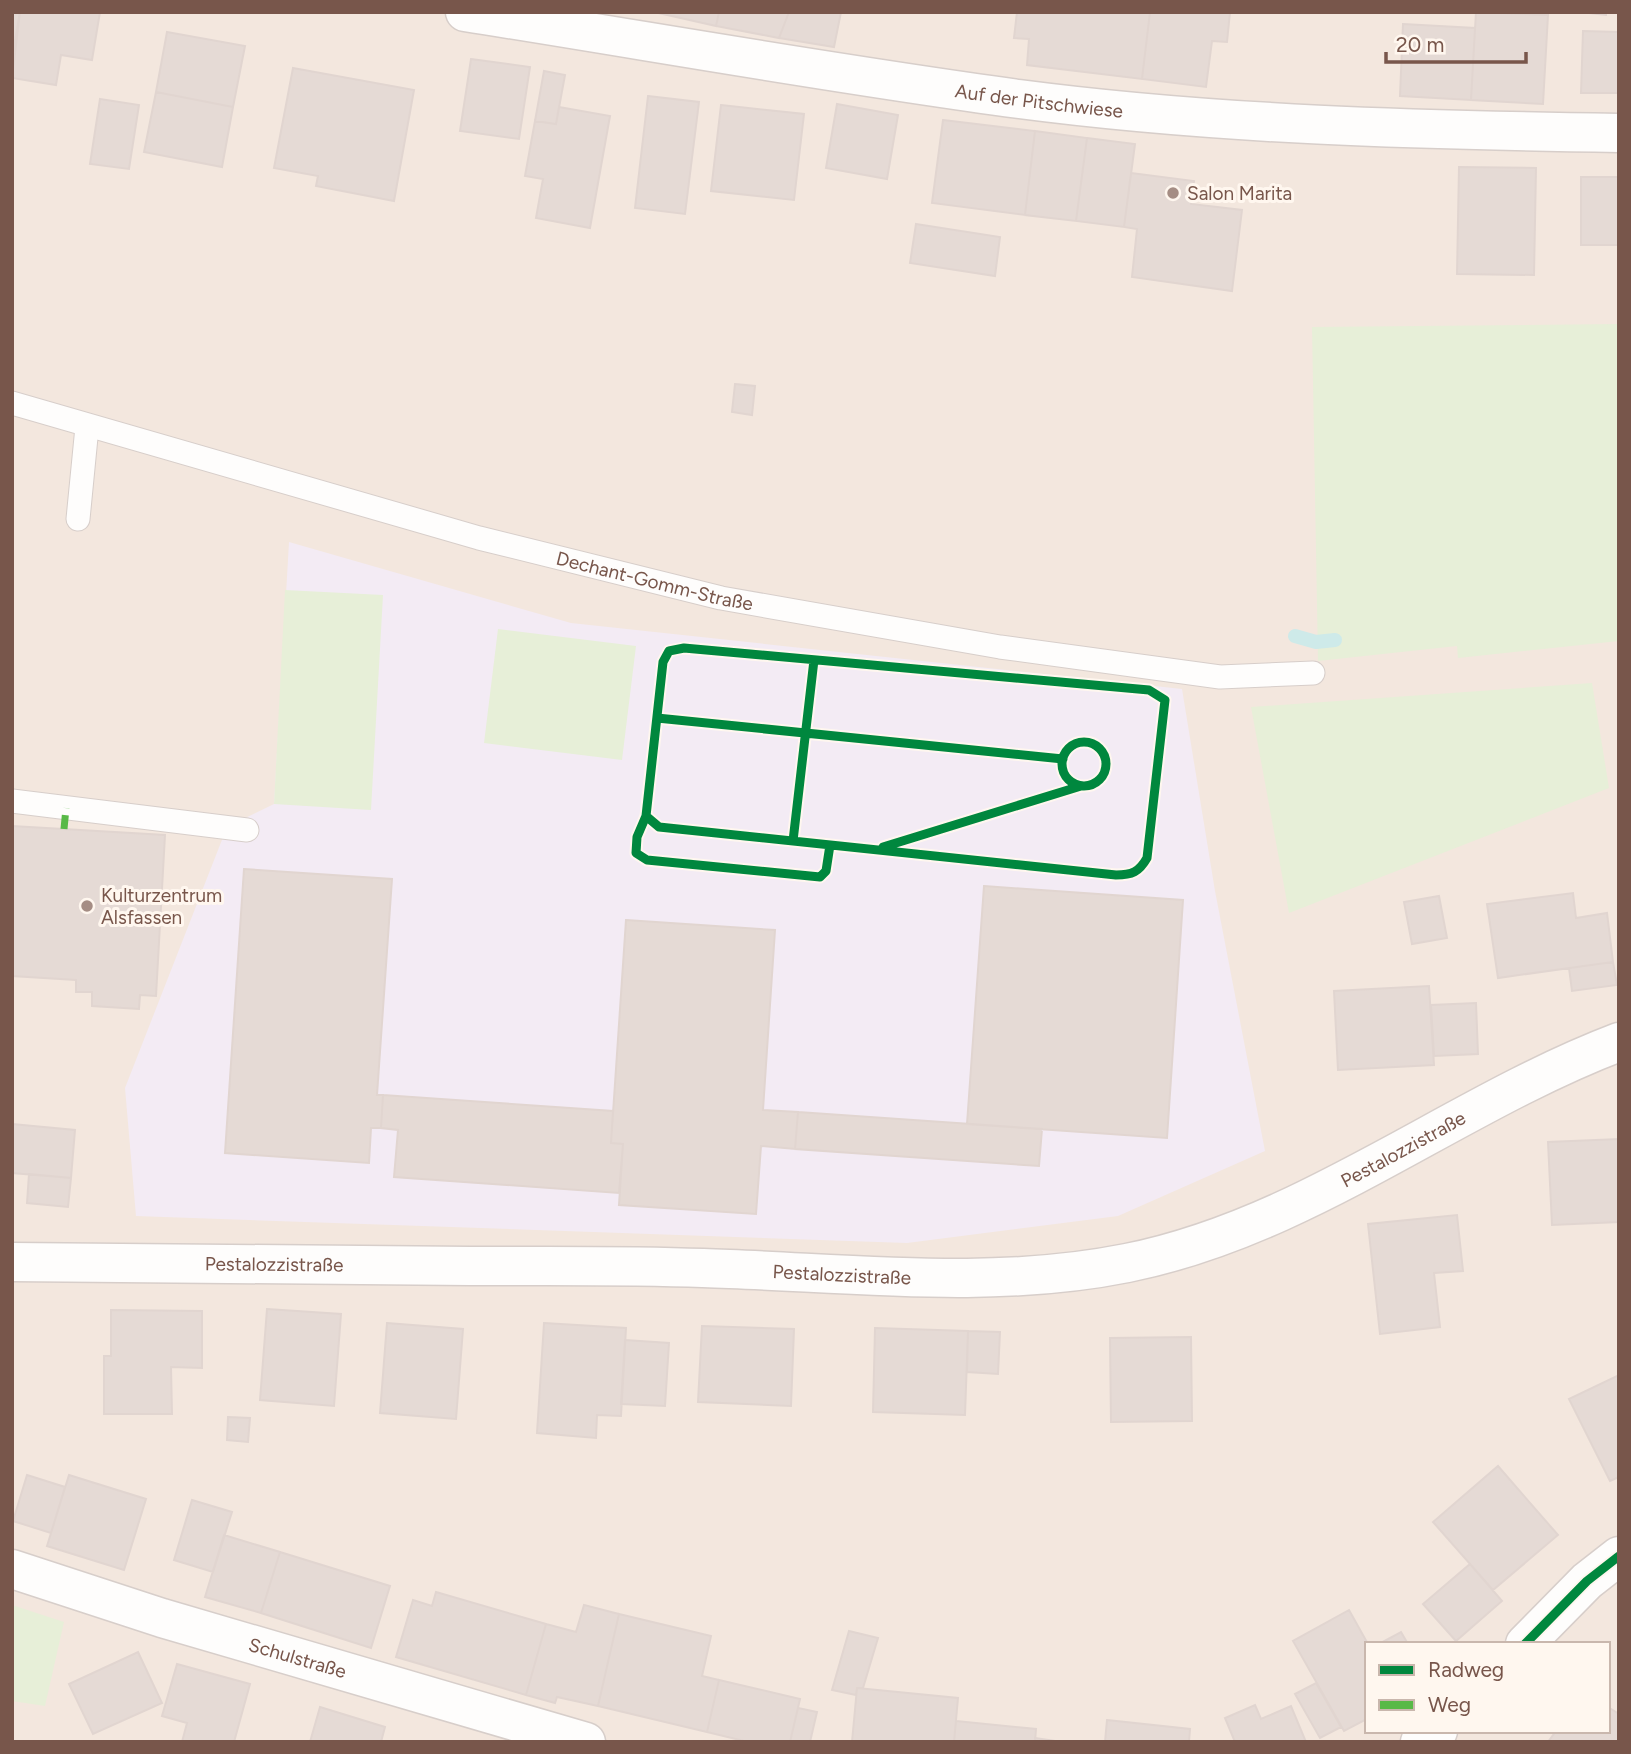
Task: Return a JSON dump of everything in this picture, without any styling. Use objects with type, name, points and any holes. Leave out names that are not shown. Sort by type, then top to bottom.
[{"type":"street","name":"Auf der Pitschwiese","points":[[465,12],[605,23],[1019,99],[1241,121],[1413,130],[1619,133]]},
{"type":"street","name":"Pestalozzistraße","points":[[12,1262],[703,1268],[892,1278],[1041,1275],[1128,1263],[1226,1235],[1322,1193],[1568,1062],[1619,1042]]},
{"type":"street","points":[[1527,1642],[1587,1581],[1619,1556]]},
{"type":"street","name":"Schulstraße","points":[[12,1569],[214,1634],[586,1742]]},
{"type":"lane","name":"Dechant-Gomm-Straße","points":[[12,403],[87,427],[479,538],[721,598],[1000,647],[1220,677],[1313,673]]},
{"type":"lane","points":[[78,519],[87,427]]},
{"type":"lane","points":[[12,801],[247,830]]},
{"type":"shaded area","points":[[12,12],[1619,12],[1619,1742],[12,1742]]},
{"type":"shaded area","points":[[289,542],[571,623],[1182,689],[1215,891],[1265,1151],[1118,1216],[907,1243],[136,1216],[125,1088],[227,827],[274,804]]},
{"type":"green space","points":[[1619,324],[1619,641],[1458,658],[1457,646],[1318,661],[1312,327]]},
{"type":"green space","points":[[285,590],[383,595],[371,810],[274,804]]},
{"type":"green space","points":[[498,629],[636,646],[622,760],[484,743]]},
{"type":"green space","points":[[1592,683],[1609,788],[1289,913],[1251,707]]},
{"type":"green space","points":[[12,1605],[64,1622],[45,1706],[12,1701]]},
{"type":"building","points":[[12,12],[20,12],[12,58]]},
{"type":"building","points":[[20,12],[100,12],[92,60],[61,55],[56,85],[12,78]]},
{"type":"building","points":[[654,12],[719,12],[716,26]]},
{"type":"building","points":[[719,12],[789,12],[779,38],[716,26]]},
{"type":"building","points":[[789,12],[841,12],[834,47],[779,38]]},
{"type":"building","points":[[1017,12],[1150,12],[1142,79],[1027,65],[1029,39],[1014,38]]},
{"type":"building","points":[[1150,12],[1230,12],[1227,42],[1212,41],[1206,87],[1142,79]]},
{"type":"building","points":[[1476,12],[1548,15],[1543,104],[1471,100]]},
{"type":"building","points":[[1580,12],[1606,12],[1606,15]]},
{"type":"building","points":[[1403,24],[1475,28],[1471,100],[1400,96]]},
{"type":"building","points":[[1583,31],[1619,32],[1619,93],[1581,93]]},
{"type":"building","points":[[167,32],[245,46],[233,107],[156,92]]},
{"type":"building","points":[[471,59],[530,67],[519,139],[460,131]]},
{"type":"building","points":[[293,68],[414,90],[394,201],[316,186],[318,176],[274,168]]},
{"type":"building","points":[[544,71],[565,75],[556,124],[535,121]]},
{"type":"building","points":[[156,92],[233,107],[222,167],[144,152]]},
{"type":"building","points":[[648,96],[699,102],[685,214],[635,208]]},
{"type":"building","points":[[100,99],[139,105],[129,169],[90,164]]},
{"type":"building","points":[[837,104],[898,115],[887,179],[826,168]]},
{"type":"building","points":[[721,105],[804,114],[794,200],[711,191]]},
{"type":"building","points":[[559,107],[610,116],[590,228],[536,218],[543,179],[525,176],[535,121],[556,124]]},
{"type":"building","points":[[943,120],[1035,131],[1025,215],[932,203]]},
{"type":"building","points":[[1035,131],[1087,138],[1076,221],[1025,215]]},
{"type":"building","points":[[1087,138],[1135,144],[1124,227],[1076,221]]},
{"type":"building","points":[[1459,167],[1536,168],[1534,275],[1457,274]]},
{"type":"building","points":[[1131,173],[1194,181],[1191,204],[1242,210],[1232,291],[1132,277],[1137,229],[1124,227]]},
{"type":"building","points":[[1581,177],[1619,177],[1619,245],[1581,245]]},
{"type":"building","points":[[916,224],[1000,237],[995,276],[910,263]]},
{"type":"building","points":[[735,384],[755,386],[752,415],[732,412]]},
{"type":"building","name":"Kulturzentrum Alsfassen","points":[[12,826],[165,835],[156,996],[140,995],[139,1009],[92,1006],[92,992],[76,992],[76,980],[12,976]]},
{"type":"building","points":[[244,869],[392,879],[377,1095],[383,1095],[381,1128],[371,1128],[369,1163],[225,1153]]},
{"type":"building","points":[[984,886],[1183,900],[1167,1138],[967,1124]]},
{"type":"building","points":[[1573,893],[1576,918],[1607,913],[1613,962],[1498,978],[1487,904]]},
{"type":"building","points":[[1439,896],[1447,938],[1412,944],[1404,902]]},
{"type":"building","points":[[626,920],[775,930],[763,1110],[798,1112],[795,1149],[761,1146],[756,1214],[619,1205],[623,1144],[611,1143]]},
{"type":"building","points":[[1613,962],[1617,985],[1572,991],[1569,968]]},
{"type":"building","points":[[1429,986],[1434,1065],[1338,1070],[1334,991]]},
{"type":"building","points":[[1476,1003],[1478,1054],[1434,1056],[1431,1005]]},
{"type":"building","points":[[383,1095],[613,1111],[611,1143],[623,1144],[619,1193],[394,1177],[398,1130],[381,1128]]},
{"type":"building","points":[[798,1112],[1042,1129],[1039,1166],[795,1149]]},
{"type":"building","points":[[12,1124],[75,1130],[71,1178],[12,1173]]},
{"type":"building","points":[[1619,1139],[1619,1222],[1552,1225],[1548,1142]]},
{"type":"building","points":[[29,1174],[71,1178],[68,1207],[27,1203]]},
{"type":"building","points":[[1457,1215],[1463,1271],[1434,1273],[1440,1327],[1380,1334],[1368,1224]]},
{"type":"building","points":[[267,1309],[341,1314],[334,1406],[260,1400]]},
{"type":"building","points":[[111,1310],[202,1311],[202,1368],[171,1367],[172,1414],[104,1414],[104,1356],[111,1356]]},
{"type":"building","points":[[387,1323],[463,1329],[456,1419],[380,1413]]},
{"type":"building","points":[[544,1323],[626,1328],[621,1416],[597,1415],[596,1438],[537,1433]]},
{"type":"building","points":[[702,1326],[794,1329],[791,1406],[698,1402]]},
{"type":"building","points":[[875,1328],[968,1331],[965,1415],[873,1412]]},
{"type":"building","points":[[968,1331],[1000,1332],[998,1374],[967,1372]]},
{"type":"building","points":[[1191,1337],[1192,1421],[1111,1422],[1110,1338]]},
{"type":"building","points":[[625,1340],[669,1343],[665,1406],[621,1404]]},
{"type":"building","points":[[1619,1375],[1619,1477],[1610,1481],[1569,1399]]},
{"type":"building","points":[[228,1417],[250,1418],[248,1442],[227,1440]]},
{"type":"building","points":[[1498,1466],[1558,1535],[1493,1590],[1433,1522]]},
{"type":"building","points":[[27,1475],[65,1487],[51,1533],[13,1521]]},
{"type":"building","points":[[69,1475],[146,1499],[124,1570],[47,1546]]},
{"type":"building","points":[[192,1500],[232,1512],[213,1572],[174,1560]]},
{"type":"building","points":[[224,1535],[280,1552],[261,1613],[205,1597]]},
{"type":"building","points":[[280,1552],[390,1586],[371,1648],[261,1613]]},
{"type":"building","points":[[1470,1564],[1502,1601],[1456,1641],[1423,1604]]},
{"type":"building","points":[[436,1592],[546,1624],[526,1695],[396,1657],[413,1600],[432,1606]]},
{"type":"building","points":[[584,1605],[619,1614],[598,1706],[557,1697],[555,1703],[526,1695],[546,1624],[576,1632]]},
{"type":"building","points":[[1349,1610],[1367,1642],[1365,1720],[1344,1731],[1293,1641]]},
{"type":"building","points":[[619,1614],[711,1636],[702,1676],[719,1680],[707,1732],[598,1706]]},
{"type":"building","points":[[849,1631],[878,1638],[863,1688],[857,1688],[856,1695],[832,1690]]},
{"type":"building","points":[[1401,1632],[1407,1642],[1383,1642]]},
{"type":"building","points":[[138,1652],[162,1703],[93,1734],[69,1684]]},
{"type":"building","points":[[177,1664],[250,1684],[234,1742],[182,1742],[187,1723],[162,1716]]},
{"type":"building","points":[[719,1680],[800,1699],[790,1742],[748,1742],[707,1732]]},
{"type":"building","points":[[1316,1683],[1341,1727],[1320,1738],[1295,1694]]},
{"type":"building","points":[[857,1688],[958,1698],[954,1742],[852,1742]]},
{"type":"building","points":[[1255,1705],[1261,1719],[1291,1706],[1306,1742],[1235,1742],[1225,1718]]},
{"type":"building","points":[[320,1707],[385,1727],[381,1742],[310,1742]]},
{"type":"building","points":[[798,1708],[817,1712],[810,1742],[790,1742]]},
{"type":"building","points":[[1610,1708],[1619,1714],[1619,1742],[1548,1742],[1555,1733],[1610,1733]]},
{"type":"building","points":[[1107,1720],[1190,1729],[1189,1742],[1105,1742]]},
{"type":"building","points":[[956,1721],[1036,1729],[1035,1742],[954,1742]]},
{"type":"building","points":[[1035,1738],[1062,1742],[1035,1742]]},
{"type":"waterway","points":[[1295,636],[1316,642],[1335,640]]},
{"type":"marked path","points":[[64,829],[66,808]]},
{"type":"cycle path","points":[[684,648],[1149,690],[1165,700],[1147,858],[1134,872],[1116,875],[659,827],[646,816],[663,662],[669,651],[684,648]]},
{"type":"cycle path","points":[[793,841],[814,660]]},
{"type":"cycle path","points":[[657,718],[1063,759]]},
{"type":"cycle path","points":[[1084,742],[1100,748],[1106,764],[1100,780],[1084,786],[1068,780],[1062,764],[1068,748],[1084,742]]},
{"type":"cycle path","points":[[883,847],[1081,786]]},
{"type":"cycle path","points":[[646,816],[637,837],[636,853],[647,860],[820,877],[826,871],[830,845]]},
{"type":"cycle path","points":[[1527,1642],[1587,1581],[1619,1556]]},
{"type":"place","name":"Salon Marita","points":[[1173,193]]},
{"type":"place","name":"Kulturzentrum Alsfassen","points":[[87,906]]}]
